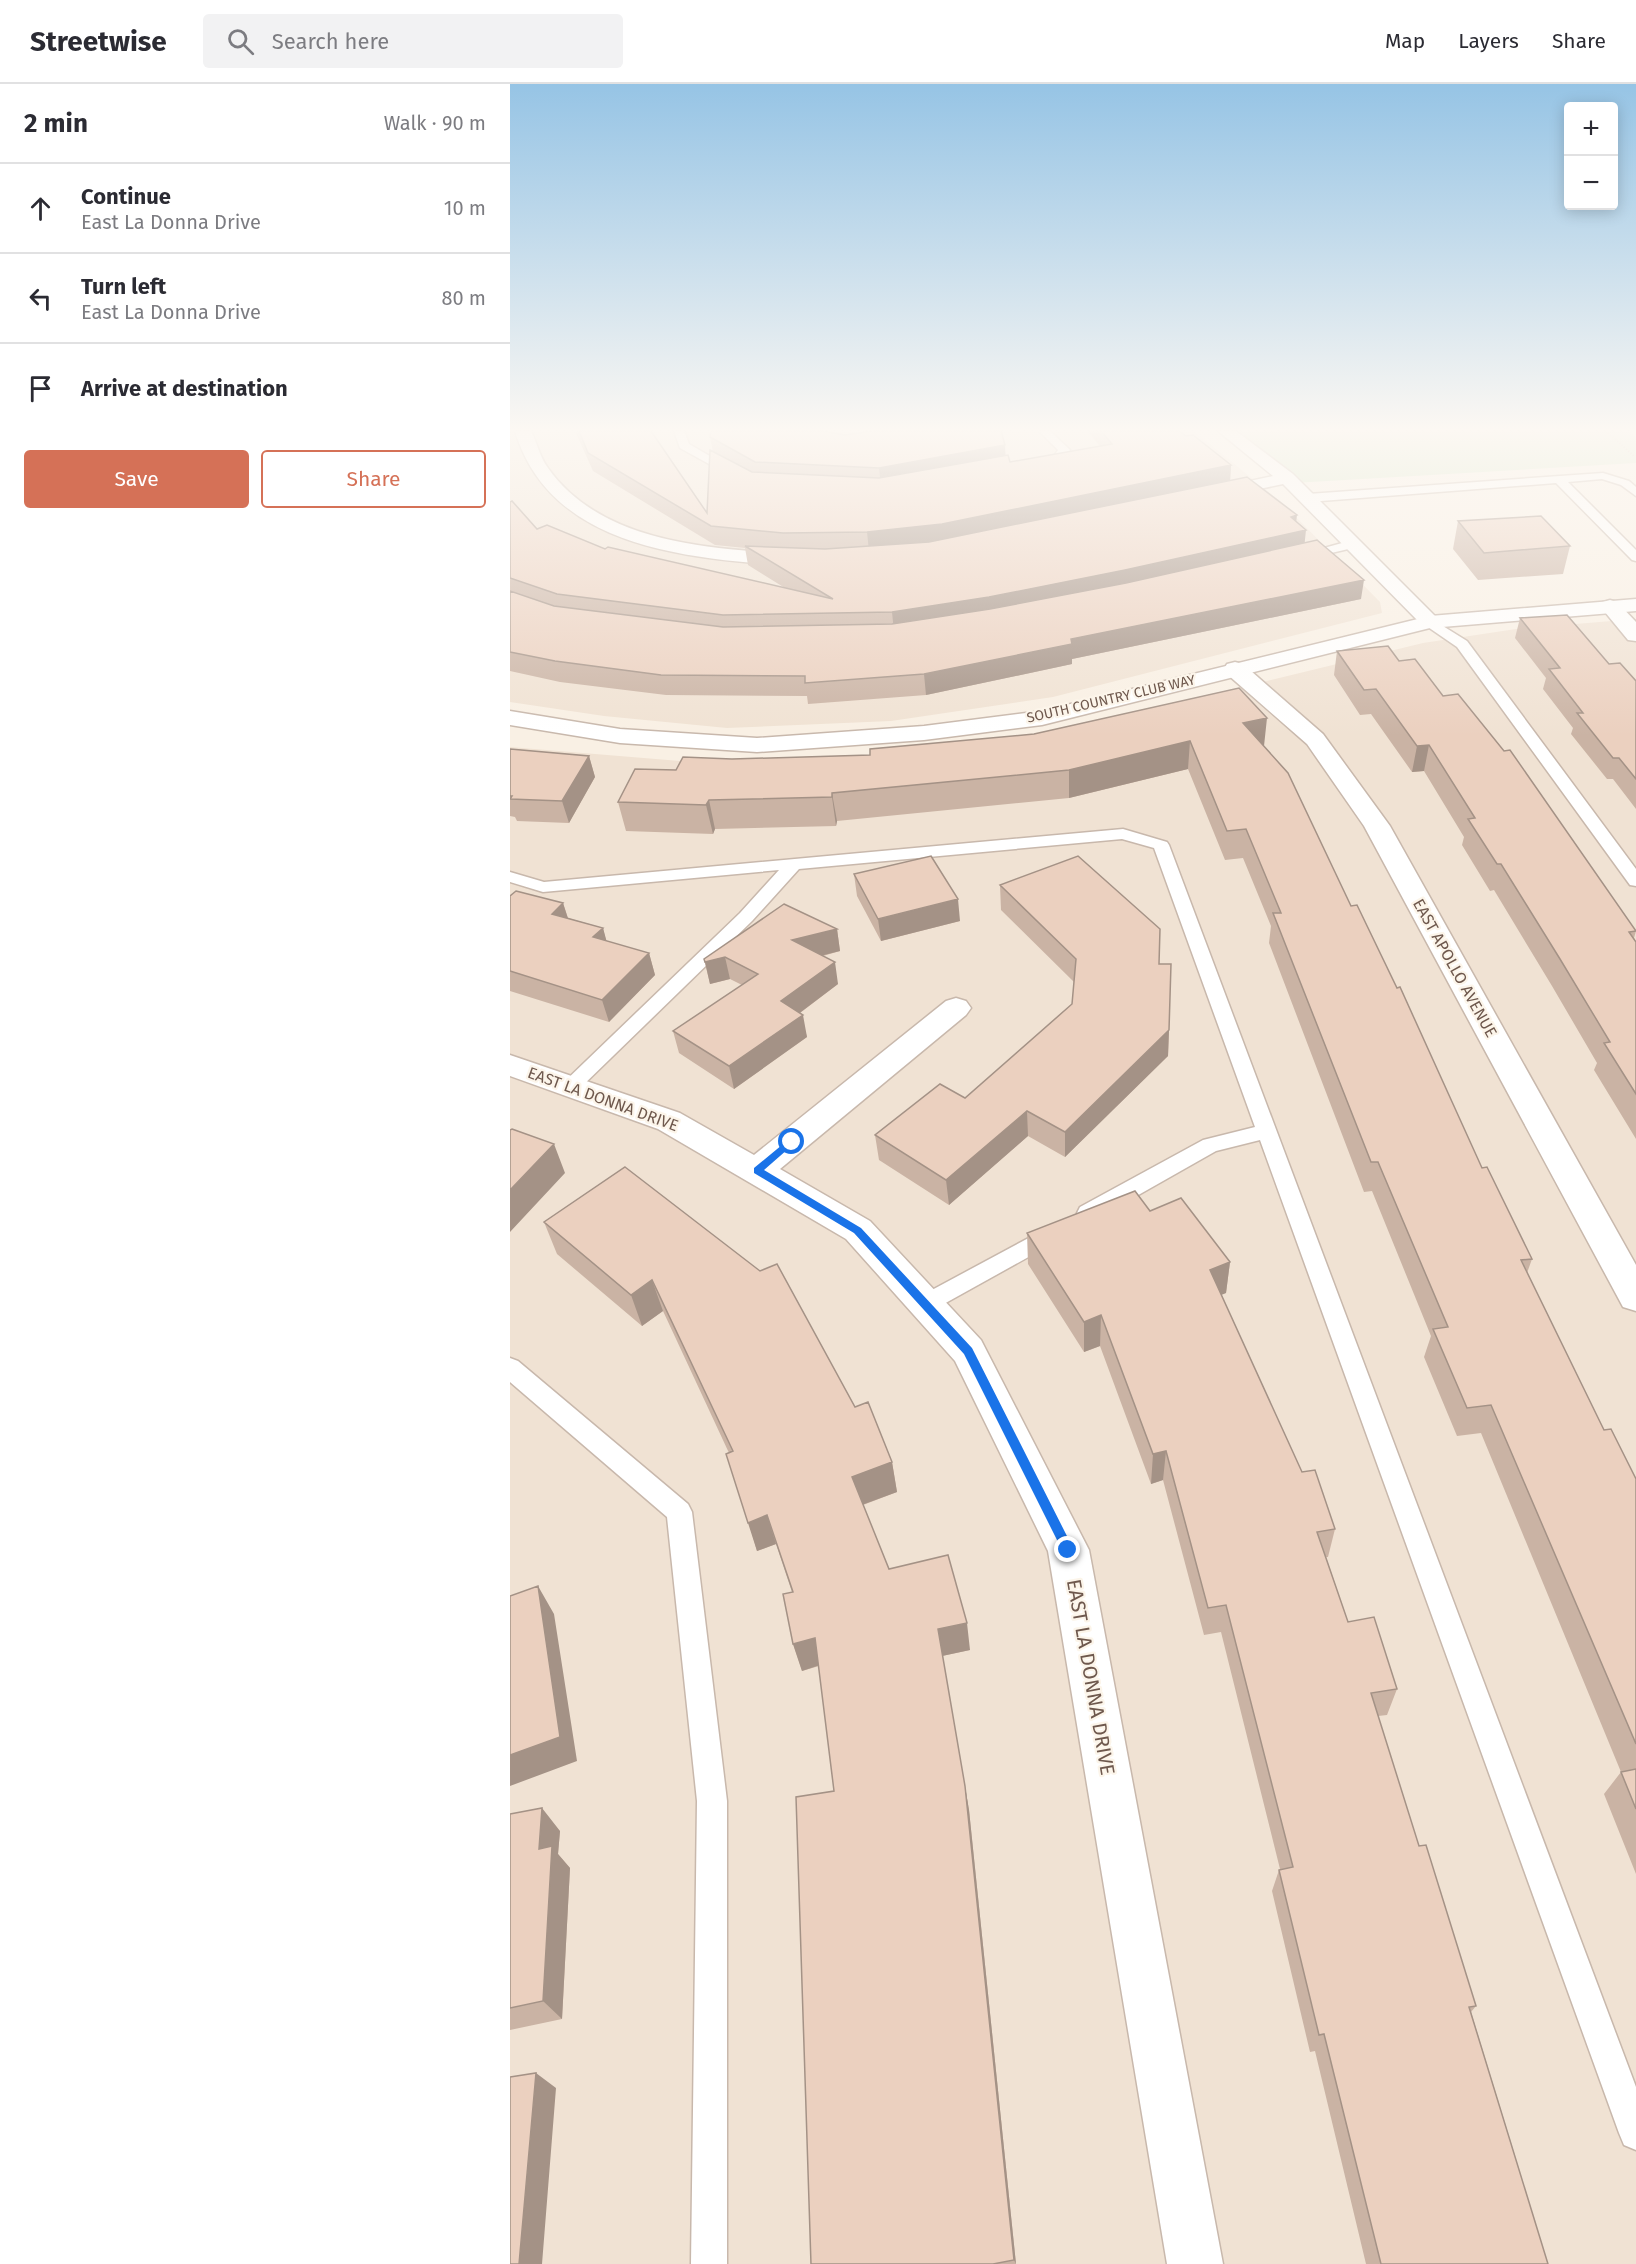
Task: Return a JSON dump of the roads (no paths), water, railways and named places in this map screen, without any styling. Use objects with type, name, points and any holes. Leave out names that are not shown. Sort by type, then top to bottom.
[{"type":"street","points":[[627,533],[640,538],[720,555],[808,561]]},
{"type":"street","points":[[1343,533],[1430,622]]},
{"type":"street","name":"SOUTH COUNTRY CLUB WAY","points":[[510,718],[620,736],[757,745],[924,733],[1041,718],[1430,622],[1636,605]]},
{"type":"street","points":[[1610,606],[1636,634]]},
{"type":"street","name":"EAST APOLLO AVENUE","points":[[1235,669],[1315,738],[1377,826],[1636,1297]]},
{"type":"street","points":[[758,1170],[956,1008]]},
{"type":"street","name":"EAST LA DONNA DRIVE","points":[[510,1065],[669,1121],[758,1170],[858,1230],[968,1351],[1068,1550],[1195,2264]]},
{"type":"lane","points":[[1612,533],[1636,557]]},
{"type":"lane","points":[[1288,559],[1353,543]]},
{"type":"lane","points":[[1430,622],[1462,644],[1636,880]]},
{"type":"lane","points":[[510,877],[543,887],[1123,834],[1161,845],[1636,2133]]},
{"type":"lane","points":[[570,1086],[746,917],[794,864]]},
{"type":"lane","points":[[925,1304],[1210,1145],[1266,1131]]},
{"type":"lane","points":[[510,1368],[679,1512],[712,1801],[709,2264]]}]
